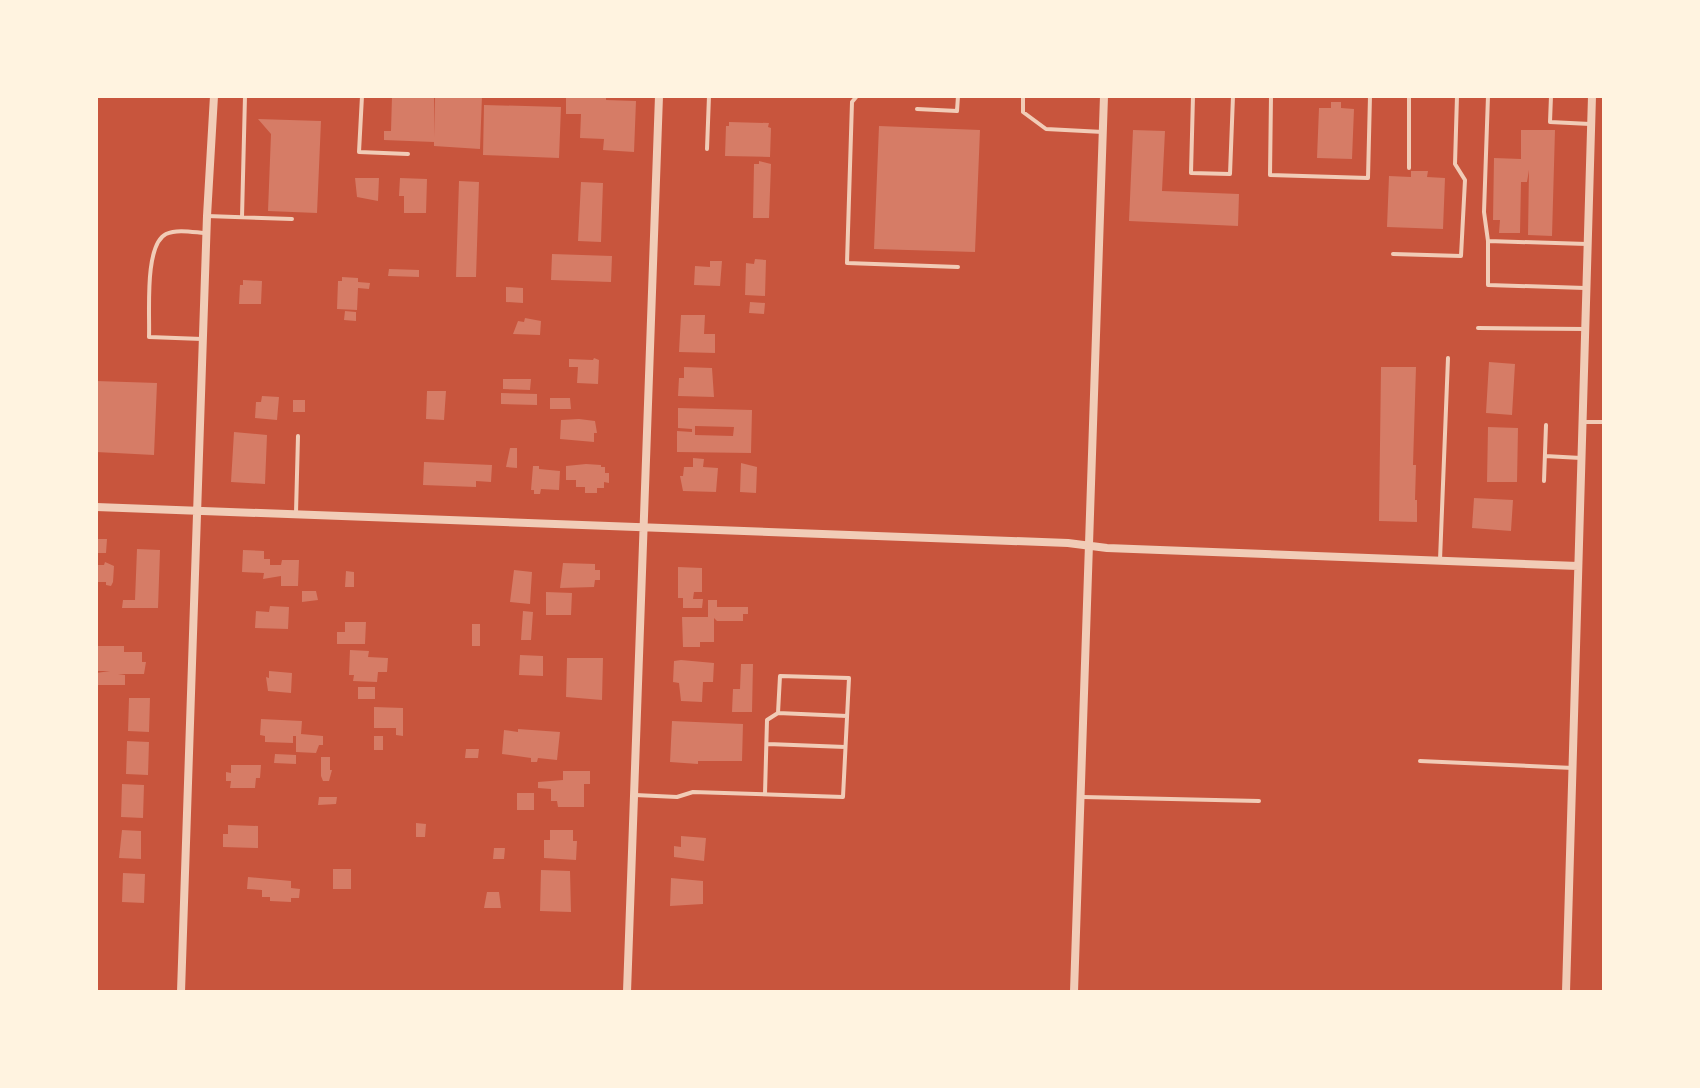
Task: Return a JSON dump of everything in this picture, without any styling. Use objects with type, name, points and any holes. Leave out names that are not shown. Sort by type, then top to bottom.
[{"type":"street","points":[[181,992],[207,216],[214,96]]},
{"type":"street","points":[[627,992],[659,96]]},
{"type":"street","points":[[1074,992],[1104,96]]},
{"type":"street","points":[[1566,992],[1592,96]]},
{"type":"street","points":[[96,507],[1068,543],[1578,566]]},
{"type":"lane","points":[[242,217],[245,96]]},
{"type":"lane","points":[[362,96],[359,152],[408,154]]},
{"type":"lane","points":[[707,149],[709,96]]},
{"type":"lane","points":[[733,96],[764,96]]},
{"type":"lane","points":[[857,96],[852,102],[847,263],[958,267]]},
{"type":"lane","points":[[917,109],[957,111],[958,96]]},
{"type":"lane","points":[[1023,96],[1023,112],[1046,129],[1103,132]]},
{"type":"lane","points":[[1193,96],[1191,173],[1230,174],[1233,96]]},
{"type":"lane","points":[[1271,96],[1270,175],[1368,178],[1370,96]]},
{"type":"lane","points":[[1409,96],[1409,168]]},
{"type":"lane","points":[[1393,254],[1461,256],[1465,180],[1455,164],[1457,96]]},
{"type":"lane","points":[[1488,96],[1484,212],[1488,241],[1488,285],[1586,288]]},
{"type":"lane","points":[[1551,96],[1550,122],[1591,124]]},
{"type":"lane","points":[[207,216],[292,219]]},
{"type":"lane","points":[[203,339],[149,337],[151,260],[156,243],[163,236],[174,232],[207,233]]},
{"type":"lane","points":[[1488,241],[1587,244]]},
{"type":"lane","points":[[1478,328],[1585,329]]},
{"type":"lane","points":[[1440,561],[1448,358]]},
{"type":"lane","points":[[1582,422],[1604,422]]},
{"type":"lane","points":[[1544,481],[1546,425]]},
{"type":"lane","points":[[296,514],[298,436]]},
{"type":"lane","points":[[1545,456],[1581,458]]},
{"type":"lane","points":[[635,795],[677,797],[693,792],[843,797],[849,678],[780,676],[778,713]]},
{"type":"lane","points":[[765,794],[767,720],[778,713],[847,716]]},
{"type":"lane","points":[[767,744],[845,747]]},
{"type":"lane","points":[[1420,761],[1573,768]]},
{"type":"lane","points":[[1080,797],[1259,801]]},
{"type":"building","points":[[392,96],[434,96],[434,137],[435,96],[482,96],[480,149],[434,146],[434,142],[384,140],[384,131],[391,131]]},
{"type":"building","points":[[566,96],[636,101],[634,152],[603,150],[604,139],[580,138],[581,114],[566,114]]},
{"type":"building","points":[[1331,102],[1341,102],[1341,108],[1354,109],[1352,159],[1317,158],[1319,108],[1331,108]]},
{"type":"building","points":[[484,105],[561,107],[559,158],[483,155]]},
{"type":"building","points":[[258,119],[321,121],[317,213],[268,211],[271,134]]},
{"type":"building","points":[[729,122],[769,123],[770,157],[725,156],[726,126]]},
{"type":"building","points":[[879,126],[980,130],[975,252],[874,249]]},
{"type":"building","points":[[1133,130],[1165,131],[1162,191],[1239,194],[1238,226],[1129,221]]},
{"type":"building","points":[[1521,130],[1555,130],[1552,236],[1528,235],[1529,170],[1527,182],[1521,182],[1520,233],[1499,233],[1500,220],[1493,220],[1494,158],[1521,159]]},
{"type":"building","points":[[759,161],[771,164],[769,218],[753,218],[754,164],[759,164]]},
{"type":"building","points":[[1411,171],[1428,171],[1427,177],[1445,178],[1443,229],[1387,227],[1389,176],[1411,177]]},
{"type":"building","points":[[355,178],[379,178],[378,201],[357,197]]},
{"type":"building","points":[[400,178],[427,179],[426,213],[404,213],[404,196],[399,196]]},
{"type":"building","points":[[459,181],[479,182],[476,277],[456,277]]},
{"type":"building","points":[[581,182],[603,183],[601,242],[578,241]]},
{"type":"building","points":[[552,254],[612,256],[611,282],[551,280]]},
{"type":"building","points":[[755,259],[766,260],[765,296],[745,295],[746,263],[754,264]]},
{"type":"building","points":[[710,261],[722,261],[720,286],[694,285],[695,266],[710,267]]},
{"type":"building","points":[[389,269],[419,270],[419,277],[388,276]]},
{"type":"building","points":[[342,277],[370,283],[369,289],[358,288],[357,310],[337,309],[338,281],[342,281]]},
{"type":"building","points":[[243,280],[262,281],[261,304],[239,304]]},
{"type":"building","points":[[506,287],[523,288],[523,303],[506,302]]},
{"type":"building","points":[[750,302],[765,303],[764,314],[749,313]]},
{"type":"building","points":[[345,311],[356,312],[356,321],[344,320]]},
{"type":"building","points":[[681,315],[705,315],[704,334],[715,334],[715,353],[679,352]]},
{"type":"building","points":[[525,318],[541,321],[540,335],[513,334],[518,321],[524,322]]},
{"type":"building","points":[[569,359],[599,360],[598,384],[577,383],[578,367],[569,367]]},
{"type":"building","points":[[1489,362],[1515,364],[1512,415],[1486,413]]},
{"type":"building","points":[[684,367],[712,368],[714,397],[678,396],[679,378],[684,378]]},
{"type":"building","points":[[1381,367],[1416,367],[1413,465],[1416,465],[1417,522],[1379,521]]},
{"type":"building","points":[[503,379],[531,379],[530,390],[503,389]]},
{"type":"building","points":[[96,381],[157,383],[154,455],[96,452]]},
{"type":"building","points":[[427,391],[446,391],[444,420],[426,419]]},
{"type":"building","points":[[501,393],[537,394],[537,405],[501,404]]},
{"type":"building","points":[[262,396],[279,397],[277,420],[255,418],[256,402],[261,402]]},
{"type":"building","points":[[550,398],[570,398],[571,409],[550,409]]},
{"type":"building","points":[[293,400],[305,400],[305,412],[293,412]]},
{"type":"building","points":[[678,408],[752,410],[751,453],[677,452],[677,431],[692,432],[692,429],[678,428]],"holes":[[[695,426],[734,427],[733,436],[695,435]]]},
{"type":"building","points":[[561,420],[595,421],[597,433],[594,433],[594,442],[560,439]]},
{"type":"building","points":[[1488,427],[1518,428],[1517,482],[1487,482]]},
{"type":"building","points":[[234,432],[267,435],[265,484],[231,482]]},
{"type":"building","points":[[510,448],[517,448],[517,468],[506,467]]},
{"type":"building","points":[[693,458],[704,459],[703,467],[718,468],[716,492],[683,491],[680,476],[683,476],[684,467],[693,467]]},
{"type":"building","points":[[424,462],[492,465],[491,482],[476,481],[476,487],[423,485]]},
{"type":"building","points":[[741,463],[757,467],[756,493],[740,492]]},
{"type":"building","points":[[601,465],[605,467],[605,473],[609,473],[609,483],[604,482],[604,488],[597,488],[597,493],[585,493],[585,487],[576,487],[576,480],[566,480],[566,466]]},
{"type":"building","points":[[533,466],[560,471],[559,490],[541,489],[540,494],[534,494],[531,490]]},
{"type":"building","points":[[1474,498],[1513,500],[1511,531],[1472,528]]},
{"type":"building","points":[[96,539],[107,539],[106,553],[96,553]]},
{"type":"building","points":[[137,549],[160,550],[158,608],[122,608],[123,600],[135,600]]},
{"type":"building","points":[[243,550],[264,551],[264,559],[270,559],[270,565],[281,565],[282,560],[299,560],[298,586],[281,586],[281,576],[263,579],[264,573],[242,572]]},
{"type":"building","points":[[105,562],[114,566],[111,586],[106,582],[96,582],[96,565],[104,565]]},
{"type":"building","points":[[563,563],[595,564],[595,570],[600,570],[600,580],[595,580],[594,587],[560,588]]},
{"type":"building","points":[[678,567],[702,568],[702,592],[694,592],[693,599],[703,599],[702,608],[683,608],[683,598],[678,598]]},
{"type":"building","points":[[514,570],[532,572],[530,604],[510,602]]},
{"type":"building","points":[[346,571],[354,572],[354,587],[345,587]]},
{"type":"building","points":[[302,591],[316,591],[318,600],[302,602]]},
{"type":"building","points":[[546,592],[572,593],[571,615],[546,615]]},
{"type":"building","points":[[708,600],[717,600],[717,607],[748,607],[748,614],[743,614],[743,621],[717,621],[714,618],[714,642],[700,642],[700,647],[683,647],[682,617],[708,617]]},
{"type":"building","points":[[270,606],[289,607],[288,629],[255,628],[256,611],[269,612]]},
{"type":"building","points":[[523,611],[533,612],[531,640],[521,640]]},
{"type":"building","points":[[345,622],[366,622],[365,644],[337,644],[337,632],[345,632]]},
{"type":"building","points":[[472,624],[480,624],[480,646],[472,646]]},
{"type":"building","points":[[97,646],[124,646],[124,652],[142,652],[142,662],[146,662],[144,674],[118,674],[125,675],[125,685],[96,685],[96,673],[110,671],[97,671]]},
{"type":"building","points":[[350,650],[369,651],[368,657],[388,658],[387,672],[378,672],[377,682],[353,681],[354,675],[349,675]]},
{"type":"building","points":[[520,655],[543,656],[543,676],[519,675]]},
{"type":"building","points":[[567,658],[603,658],[602,700],[566,697]]},
{"type":"building","points":[[674,661],[714,663],[713,682],[703,682],[702,702],[681,701],[679,683],[673,682]]},
{"type":"building","points":[[741,664],[753,664],[752,712],[732,712],[733,689],[740,689]]},
{"type":"building","points":[[269,671],[292,673],[291,693],[268,691],[266,677],[269,678]]},
{"type":"building","points":[[358,687],[375,687],[375,699],[358,699]]},
{"type":"building","points":[[129,698],[150,698],[149,732],[128,731]]},
{"type":"building","points":[[374,707],[403,708],[403,736],[396,735],[396,728],[374,728]]},
{"type":"building","points":[[261,719],[302,721],[301,734],[323,736],[323,745],[319,745],[316,753],[296,752],[296,736],[293,736],[293,743],[265,742],[265,736],[260,735]]},
{"type":"building","points":[[672,721],[743,724],[742,761],[670,762]]},
{"type":"building","points":[[518,729],[560,732],[557,760],[538,758],[537,762],[531,762],[531,758],[502,754],[504,730],[518,732]]},
{"type":"building","points":[[374,736],[383,736],[383,750],[374,750]]},
{"type":"building","points":[[127,741],[149,742],[148,775],[126,774]]},
{"type":"building","points":[[466,749],[479,749],[478,758],[465,758]]},
{"type":"building","points":[[275,754],[296,755],[296,764],[274,763]]},
{"type":"building","points":[[321,757],[330,757],[332,770],[329,781],[323,781],[321,776]]},
{"type":"building","points":[[231,765],[261,765],[255,788],[230,788],[231,781],[226,781],[226,772],[231,773]]},
{"type":"building","points":[[563,771],[590,771],[590,784],[584,784],[584,807],[558,807],[557,801],[551,801],[551,789],[538,788],[538,782],[563,780]]},
{"type":"building","points":[[122,784],[144,785],[143,818],[121,817]]},
{"type":"building","points":[[517,793],[534,793],[534,810],[517,810]]},
{"type":"building","points":[[319,797],[337,797],[336,804],[318,805]]},
{"type":"building","points":[[416,823],[426,824],[425,837],[416,837]]},
{"type":"building","points":[[228,825],[258,826],[258,848],[223,847],[223,834],[228,834]]},
{"type":"building","points":[[122,830],[141,831],[141,859],[119,858]]},
{"type":"building","points":[[550,830],[573,830],[573,841],[577,841],[576,860],[544,858],[544,840],[550,840]]},
{"type":"building","points":[[681,836],[706,838],[704,861],[674,857],[674,846],[681,847]]},
{"type":"building","points":[[494,848],[505,848],[504,859],[493,859]]},
{"type":"building","points":[[333,869],[351,869],[351,889],[333,889]]},
{"type":"building","points":[[541,870],[570,871],[571,912],[540,911]]},
{"type":"building","points":[[123,873],[145,874],[144,903],[122,902]]},
{"type":"building","points":[[248,877],[291,881],[291,888],[300,889],[299,898],[291,898],[291,902],[270,901],[270,897],[262,897],[262,890],[247,889]]},
{"type":"building","points":[[671,878],[703,881],[703,904],[670,906]]},
{"type":"building","points":[[487,892],[499,892],[501,908],[484,908]]}]
